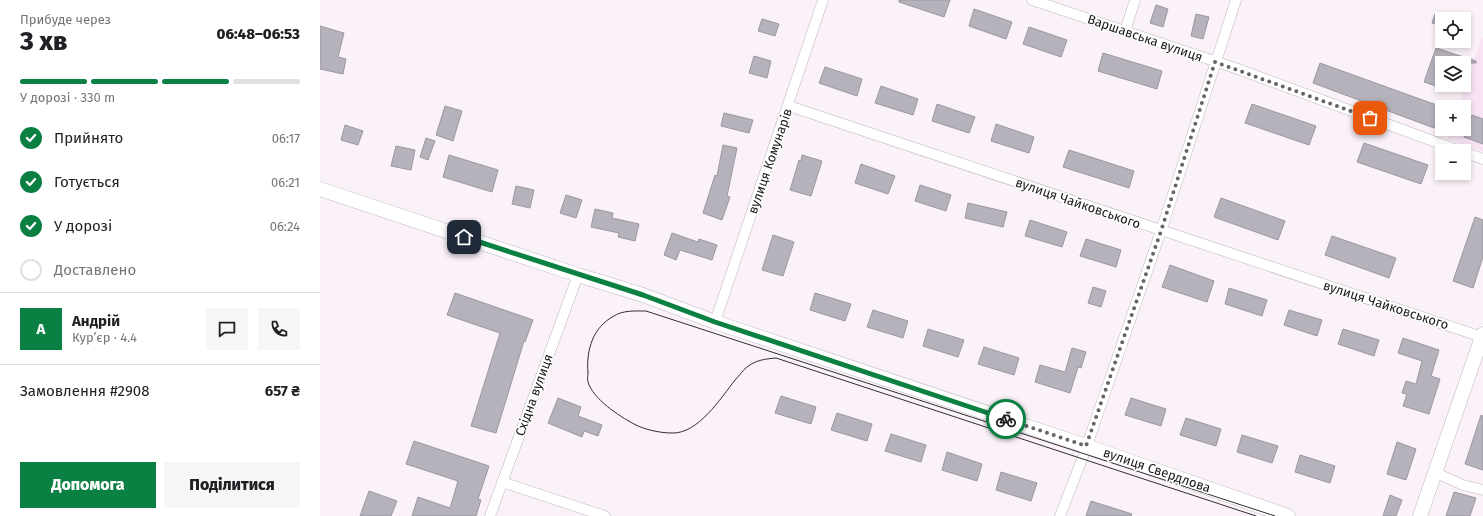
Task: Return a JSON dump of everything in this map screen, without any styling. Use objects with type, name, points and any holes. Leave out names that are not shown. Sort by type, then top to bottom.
[{"type":"street","name":"вулиця Комунарів","points":[[715,322],[789,106],[823,0]]},
{"type":"street","name":"Варшавська вулиця","points":[[1032,0],[1125,30],[1441,144]]},
{"type":"street","points":[[1125,30],[1135,0]]},
{"type":"street","points":[[1060,516],[1084,454],[1161,231],[1236,0]]},
{"type":"street","name":"вулиця Чайковського","points":[[789,106],[1161,231],[1482,336]]},
{"type":"street","points":[[1471,155],[1483,160]]},
{"type":"street","name":"вулиця Свердлова","points":[[320,189],[578,275],[643,295],[715,322],[1086,446],[1288,516]]},
{"type":"street","name":"Східна вулиця","points":[[490,516],[578,275]]},
{"type":"street","points":[[1420,516],[1482,336]]},
{"type":"street","points":[[1436,472],[1463,485],[1483,490]]},
{"type":"street","points":[[502,482],[605,516]]},
{"type":"shaded area","points":[[1482,37],[1483,152],[1471,148],[1471,144],[1461,144],[1447,139],[1448,136],[1471,136],[1471,100],[1460,100],[1463,92],[1471,92],[1471,69]]},
{"type":"building","points":[[899,0],[950,0],[944,17],[899,2]]},
{"type":"building","points":[[1156,5],[1168,9],[1163,27],[1150,23]]},
{"type":"building","points":[[974,9],[1012,22],[1006,39],[969,26]]},
{"type":"building","points":[[1196,14],[1209,17],[1203,39],[1191,36]]},
{"type":"building","points":[[1435,14],[1435,24],[1432,23]]},
{"type":"building","points":[[762,19],[779,24],[775,36],[758,31]]},
{"type":"building","points":[[320,26],[344,33],[338,57],[346,59],[343,74],[320,69]]},
{"type":"building","points":[[1029,27],[1067,40],[1061,57],[1023,44]]},
{"type":"building","points":[[1436,48],[1461,56],[1435,56],[1435,86],[1424,82]]},
{"type":"building","points":[[1103,53],[1162,71],[1157,89],[1098,71]]},
{"type":"building","points":[[754,56],[771,61],[767,78],[749,73]]},
{"type":"building","points":[[1471,59],[1476,61],[1476,63],[1471,63]]},
{"type":"building","points":[[1320,63],[1435,104],[1435,125],[1434,128],[1313,83]]},
{"type":"building","points":[[825,67],[862,79],[857,96],[819,83]]},
{"type":"building","points":[[881,86],[918,99],[913,115],[875,103]]},
{"type":"building","points":[[937,104],[975,117],[969,133],[932,121]]},
{"type":"building","points":[[1252,104],[1316,126],[1309,145],[1245,123]]},
{"type":"building","points":[[445,106],[462,111],[453,141],[436,135]]},
{"type":"building","points":[[724,113],[753,120],[749,133],[721,126]]},
{"type":"building","points":[[1472,115],[1483,119],[1483,144],[1464,137],[1471,136]]},
{"type":"building","points":[[996,124],[1034,137],[1029,153],[991,141]]},
{"type":"building","points":[[345,125],[363,131],[358,145],[341,140]]},
{"type":"building","points":[[426,138],[435,141],[428,160],[420,157]]},
{"type":"building","points":[[1364,143],[1428,165],[1421,184],[1357,162]]},
{"type":"building","points":[[723,145],[737,148],[727,196],[730,197],[722,220],[703,213],[715,175],[717,176]]},
{"type":"building","points":[[396,146],[415,150],[411,170],[391,166]]},
{"type":"building","points":[[1069,150],[1134,171],[1129,188],[1063,167]]},
{"type":"building","points":[[449,155],[498,170],[492,192],[443,177]]},
{"type":"building","points":[[802,155],[822,161],[811,196],[790,190],[799,160],[801,161]]},
{"type":"building","points":[[861,164],[895,176],[888,194],[855,183]]},
{"type":"building","points":[[920,185],[951,195],[946,211],[915,201]]},
{"type":"building","points":[[516,186],[534,190],[530,208],[512,204]]},
{"type":"building","points":[[566,195],[582,200],[576,218],[560,213]]},
{"type":"building","points":[[1221,198],[1285,221],[1278,240],[1214,217]]},
{"type":"building","points":[[968,203],[1007,212],[1003,227],[965,218]]},
{"type":"building","points":[[595,209],[613,213],[612,218],[639,224],[635,241],[618,237],[619,233],[591,227]]},
{"type":"building","points":[[1475,217],[1483,220],[1483,257],[1473,288],[1453,281]]},
{"type":"building","points":[[1030,220],[1067,232],[1062,247],[1025,236]]},
{"type":"building","points":[[672,233],[698,242],[699,239],[717,245],[712,260],[680,250],[676,260],[664,255]]},
{"type":"building","points":[[773,235],[794,242],[783,276],[762,270]]},
{"type":"building","points":[[1332,236],[1396,258],[1389,278],[1325,255]]},
{"type":"building","points":[[1086,239],[1121,250],[1116,267],[1080,256]]},
{"type":"building","points":[[1170,265],[1214,281],[1207,302],[1162,287]]},
{"type":"building","points":[[1093,287],[1106,291],[1101,307],[1088,303]]},
{"type":"building","points":[[1229,288],[1267,300],[1262,316],[1225,304]]},
{"type":"building","points":[[455,293],[533,320],[525,342],[524,341],[496,433],[471,426],[500,333],[447,315]]},
{"type":"building","points":[[815,293],[851,304],[845,321],[810,310]]},
{"type":"building","points":[[873,310],[908,321],[903,338],[867,327]]},
{"type":"building","points":[[1289,310],[1322,320],[1317,336],[1284,325]]},
{"type":"building","points":[[928,329],[964,340],[958,357],[923,346]]},
{"type":"building","points":[[1343,329],[1379,340],[1374,356],[1338,344]]},
{"type":"building","points":[[1403,338],[1439,350],[1431,376],[1440,379],[1429,414],[1403,406],[1407,394],[1402,393],[1406,381],[1416,384],[1422,361],[1398,353]]},
{"type":"building","points":[[984,347],[1019,358],[1014,375],[978,364]]},
{"type":"building","points":[[1072,348],[1086,352],[1081,368],[1078,367],[1070,393],[1035,382],[1040,365],[1065,372]]},
{"type":"building","points":[[781,396],[816,407],[811,424],[775,413]]},
{"type":"building","points":[[558,398],[581,407],[578,416],[602,425],[598,436],[584,431],[582,437],[548,423]]},
{"type":"building","points":[[1131,398],[1166,409],[1161,426],[1125,415]]},
{"type":"building","points":[[837,413],[872,424],[867,441],[831,430]]},
{"type":"building","points":[[1481,415],[1483,416],[1483,470],[1465,464]]},
{"type":"building","points":[[1186,418],[1221,429],[1216,446],[1180,435]]},
{"type":"building","points":[[891,434],[926,445],[921,462],[885,451]]},
{"type":"building","points":[[1242,435],[1278,446],[1272,463],[1237,452]]},
{"type":"building","points":[[414,441],[489,466],[478,499],[481,500],[476,516],[412,516],[418,497],[450,508],[458,481],[406,464]]},
{"type":"building","points":[[1397,442],[1416,449],[1406,480],[1387,474]]},
{"type":"building","points":[[947,452],[982,464],[977,481],[942,470]]},
{"type":"building","points":[[1300,455],[1335,466],[1330,483],[1295,472]]},
{"type":"building","points":[[1001,472],[1037,483],[1031,501],[996,490]]},
{"type":"building","points":[[369,491],[397,501],[391,516],[360,516]]},
{"type":"building","points":[[1454,492],[1476,498],[1470,516],[1446,516]]},
{"type":"building","points":[[1390,495],[1402,500],[1396,516],[1383,516]]},
{"type":"building","points":[[1091,501],[1132,514],[1131,516],[1086,516]]},
{"type":"tram line","points":[[1256,516],[776,358],[757,361],[747,367],[708,414],[691,428],[682,432],[658,432],[634,424],[607,406],[595,395],[588,382],[588,356],[592,340],[601,326],[618,314],[630,311],[646,311],[1275,516]]},
{"type":"way so far","points":[[1006,419],[1086,446],[1161,231],[1215,62],[1370,118]]},
{"type":"route","points":[[464,237],[643,295],[715,322],[1006,419]]}]
